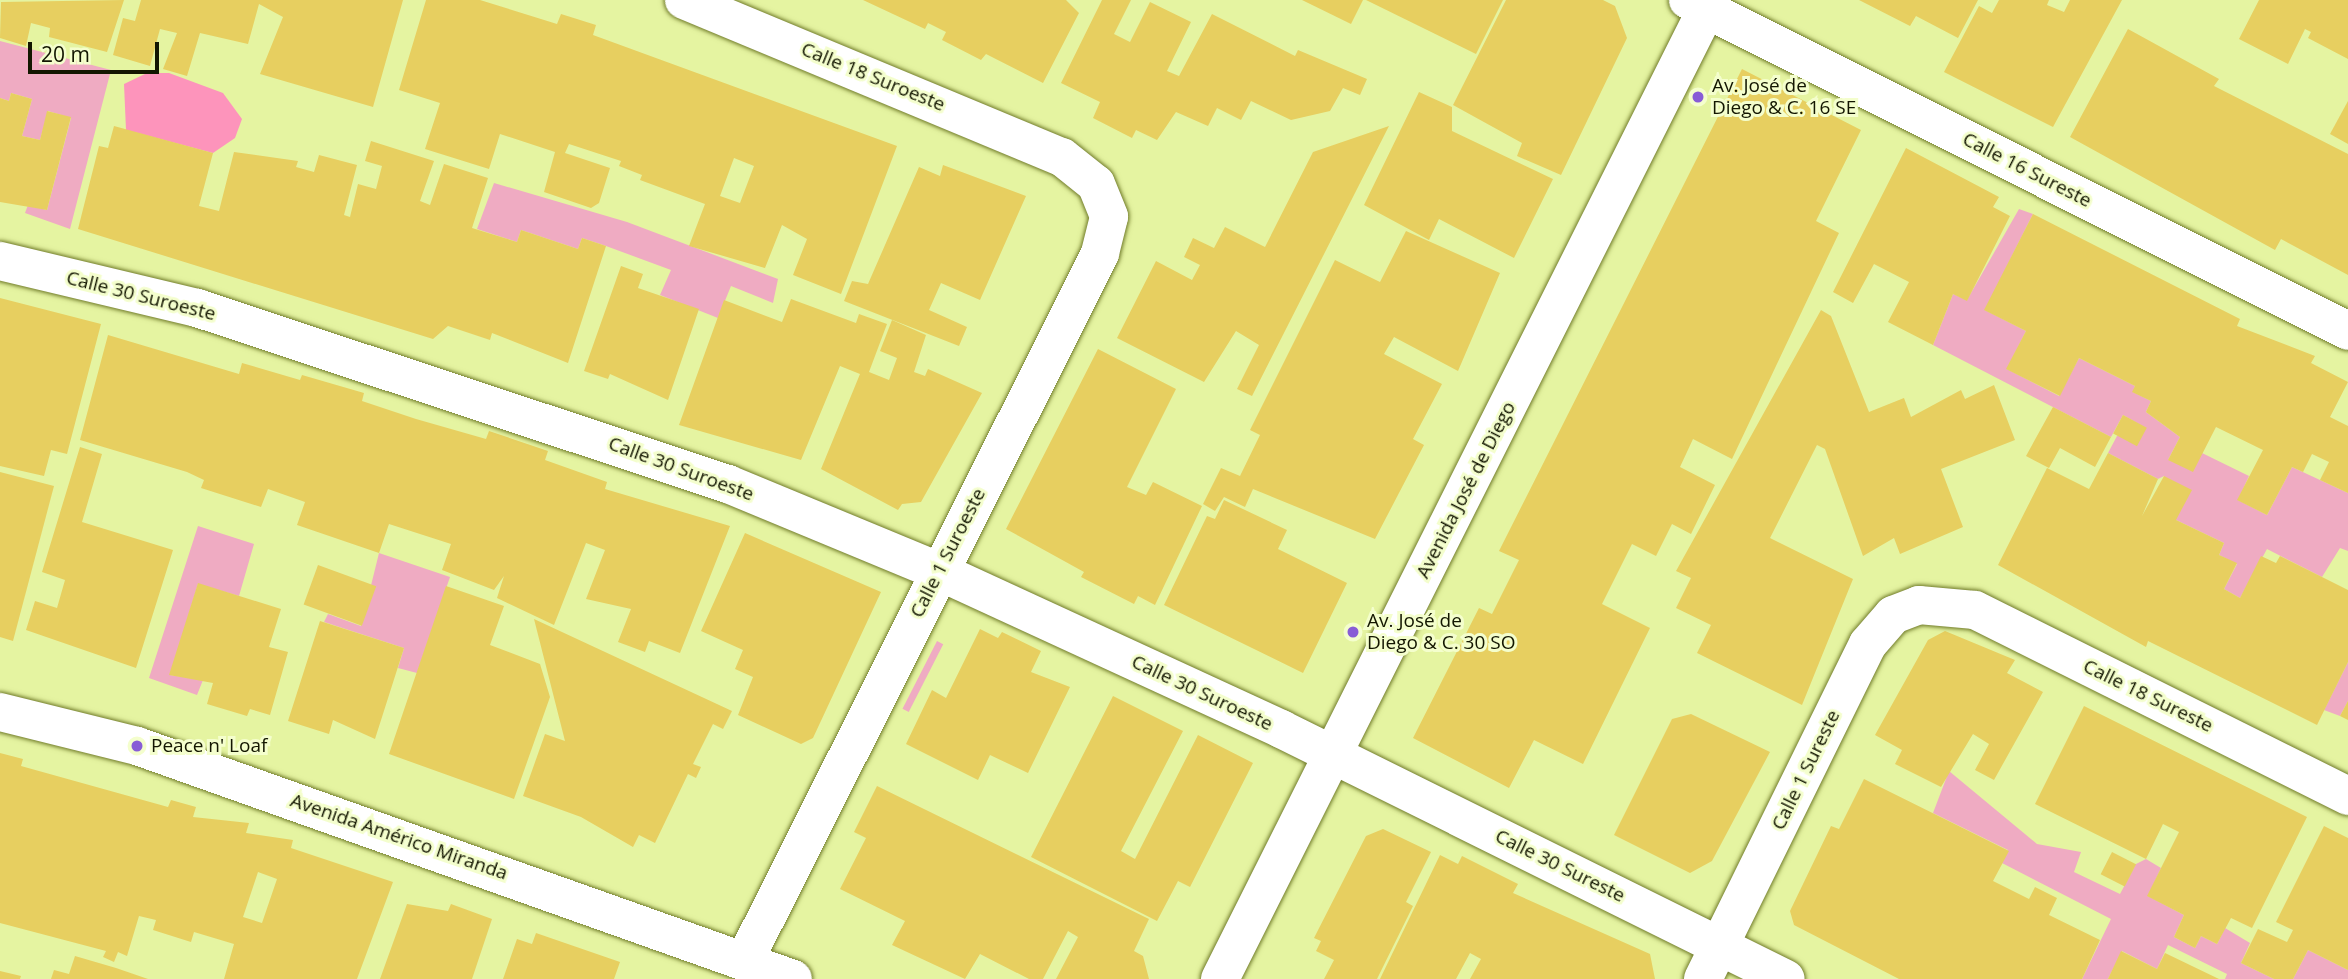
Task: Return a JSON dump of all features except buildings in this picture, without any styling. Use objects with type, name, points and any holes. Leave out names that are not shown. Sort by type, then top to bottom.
[{"type":"street","name":"Calle 18 Suroeste","points":[[684,0],[1062,157]]},
{"type":"street","name":"Calle 16 Sureste","points":[[1702,3],[2348,331]]},
{"type":"street","name":"Avenida José de Diego","points":[[1220,979],[1334,754],[1702,3]]},
{"type":"street","name":"Calle 1 Suroeste","points":[[746,958],[938,571],[1100,254],[1109,217],[1100,195],[1062,157]]},
{"type":"street","name":"Calle 30 Suroeste","points":[[0,261],[197,308],[503,407],[728,484],[938,571],[1334,754]]},
{"type":"street","name":"Calle 18 Sureste","points":[[1946,604],[1975,610],[2348,796]]},
{"type":"street","name":"Calle 1 Sureste","points":[[1711,962],[1878,628],[1919,605],[1946,604]]},
{"type":"street","name":"Avenida Américo Miranda","points":[[0,712],[137,746],[746,958],[793,979]]},
{"type":"street","name":"Calle 30 Sureste","points":[[1334,754],[1711,962],[1786,979]]},
{"type":"shaded area","points":[[0,41],[111,70],[70,229],[25,213],[28,205],[47,210],[71,118],[48,111],[40,140],[22,136],[32,99],[11,93],[9,101],[0,98]]},
{"type":"shaded area","points":[[147,73],[169,73],[223,93],[242,119],[235,138],[213,153],[126,130],[124,84]]},
{"type":"shaded area","points":[[494,183],[627,222],[778,279],[773,303],[731,286],[718,318],[660,295],[671,270],[582,238],[578,249],[521,230],[517,242],[477,229]]},
{"type":"shaded area","points":[[2019,209],[2033,214],[1985,310],[2026,331],[2007,369],[2059,396],[2079,358],[2135,386],[2133,392],[2151,401],[2146,412],[2180,437],[2168,460],[2202,453],[2249,476],[2238,500],[2267,515],[2292,467],[2348,493],[2348,551],[2340,548],[2322,577],[2267,549],[2240,598],[2224,589],[2237,564],[2219,555],[2224,543],[2176,520],[2164,476],[2158,479],[2108,453],[2117,436],[2146,428],[2123,415],[2111,437],[1933,345],[1953,294],[1967,300]]},
{"type":"shaded area","points":[[198,526],[254,544],[239,596],[198,584],[170,675],[203,680],[197,695],[149,678]]},
{"type":"shaded area","points":[[379,553],[450,577],[417,673],[398,668],[404,648],[324,622],[328,614],[361,626]]},
{"type":"shaded area","points":[[937,641],[943,644],[909,712],[902,709]]},
{"type":"shaded area","points":[[2348,662],[2348,701],[2340,716],[2324,710]]},
{"type":"shaded area","points":[[1949,771],[2037,844],[2081,852],[2074,872],[2120,894],[2136,864],[2146,859],[2161,868],[2148,896],[2184,915],[2174,937],[2195,948],[2201,936],[2217,944],[2225,928],[2250,943],[2241,963],[2274,979],[2225,979],[2227,974],[2168,945],[2157,969],[2122,951],[2108,979],[2082,979],[2111,919],[2002,863],[2008,850],[1933,813]]},
{"type":"shaded area","points":[[2308,950],[2348,970],[2348,979],[2293,979]]},
{"type":"place","name":"Av. José de Diego & C. 16 SE","points":[[1698,97]]},
{"type":"place","name":"Av. José de Diego & C. 30 SO","points":[[1353,632]]},
{"type":"place","name":"Peace n' Loaf","points":[[137,746]]}]
